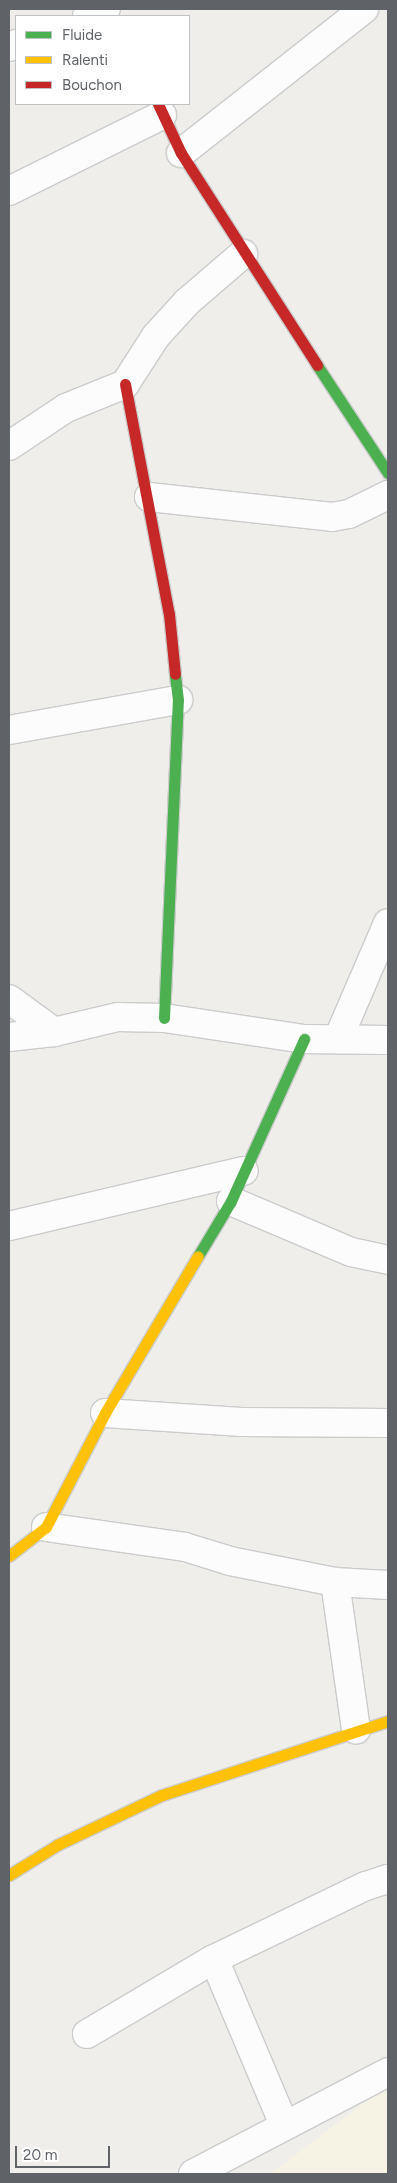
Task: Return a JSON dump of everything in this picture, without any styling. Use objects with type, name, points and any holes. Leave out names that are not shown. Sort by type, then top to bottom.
[{"type":"street","points":[[90,15],[106,9]]},
{"type":"street","points":[[181,153],[364,9]]},
{"type":"street","points":[[9,191],[160,110],[181,153],[243,254],[388,473]]},
{"type":"street","points":[[11,436],[66,408],[125,384],[156,336],[187,302],[243,254]]},
{"type":"street","points":[[125,384],[149,497],[169,614],[178,700],[164,1018]]},
{"type":"street","points":[[149,497],[332,517],[349,514],[388,495]]},
{"type":"street","points":[[9,730],[178,700]]},
{"type":"street","points":[[338,1039],[388,923]]},
{"type":"street","points":[[9,999],[54,1032]]},
{"type":"street","points":[[9,1037],[54,1032],[118,1017],[164,1018],[304,1039],[388,1040]]},
{"type":"street","points":[[9,1556],[46,1527],[105,1412],[231,1201],[304,1039]]},
{"type":"street","points":[[9,1226],[244,1171]]},
{"type":"street","points":[[231,1201],[351,1252],[388,1260]]},
{"type":"street","points":[[105,1412],[242,1422],[388,1423]]},
{"type":"street","points":[[46,1527],[185,1547],[230,1561],[335,1582],[388,1585]]},
{"type":"street","points":[[335,1582],[356,1730]]},
{"type":"street","points":[[9,1875],[57,1846],[162,1795],[388,1721]]},
{"type":"street","points":[[87,2034],[214,1959],[366,1886],[388,1879]]},
{"type":"street","points":[[214,1959],[284,2124]]},
{"type":"street","points":[[192,2174],[284,2124],[388,2072]]},
{"type":"shaded area","points":[[388,2085],[388,2174],[270,2174]]},
{"type":"traffic: fast","points":[[317,365],[388,473]]},
{"type":"traffic: fast","points":[[164,1018],[178,700],[175,674]]},
{"type":"traffic: fast","points":[[198,1256],[231,1201],[304,1039]]},
{"type":"traffic: slow","points":[[9,1556],[46,1527],[105,1413],[198,1256]]},
{"type":"traffic: slow","points":[[9,1875],[57,1845],[162,1795],[388,1721]]},
{"type":"traffic: jam","points":[[158,105],[181,153],[317,365]]},
{"type":"traffic: jam","points":[[125,384],[169,614],[175,674]]}]
